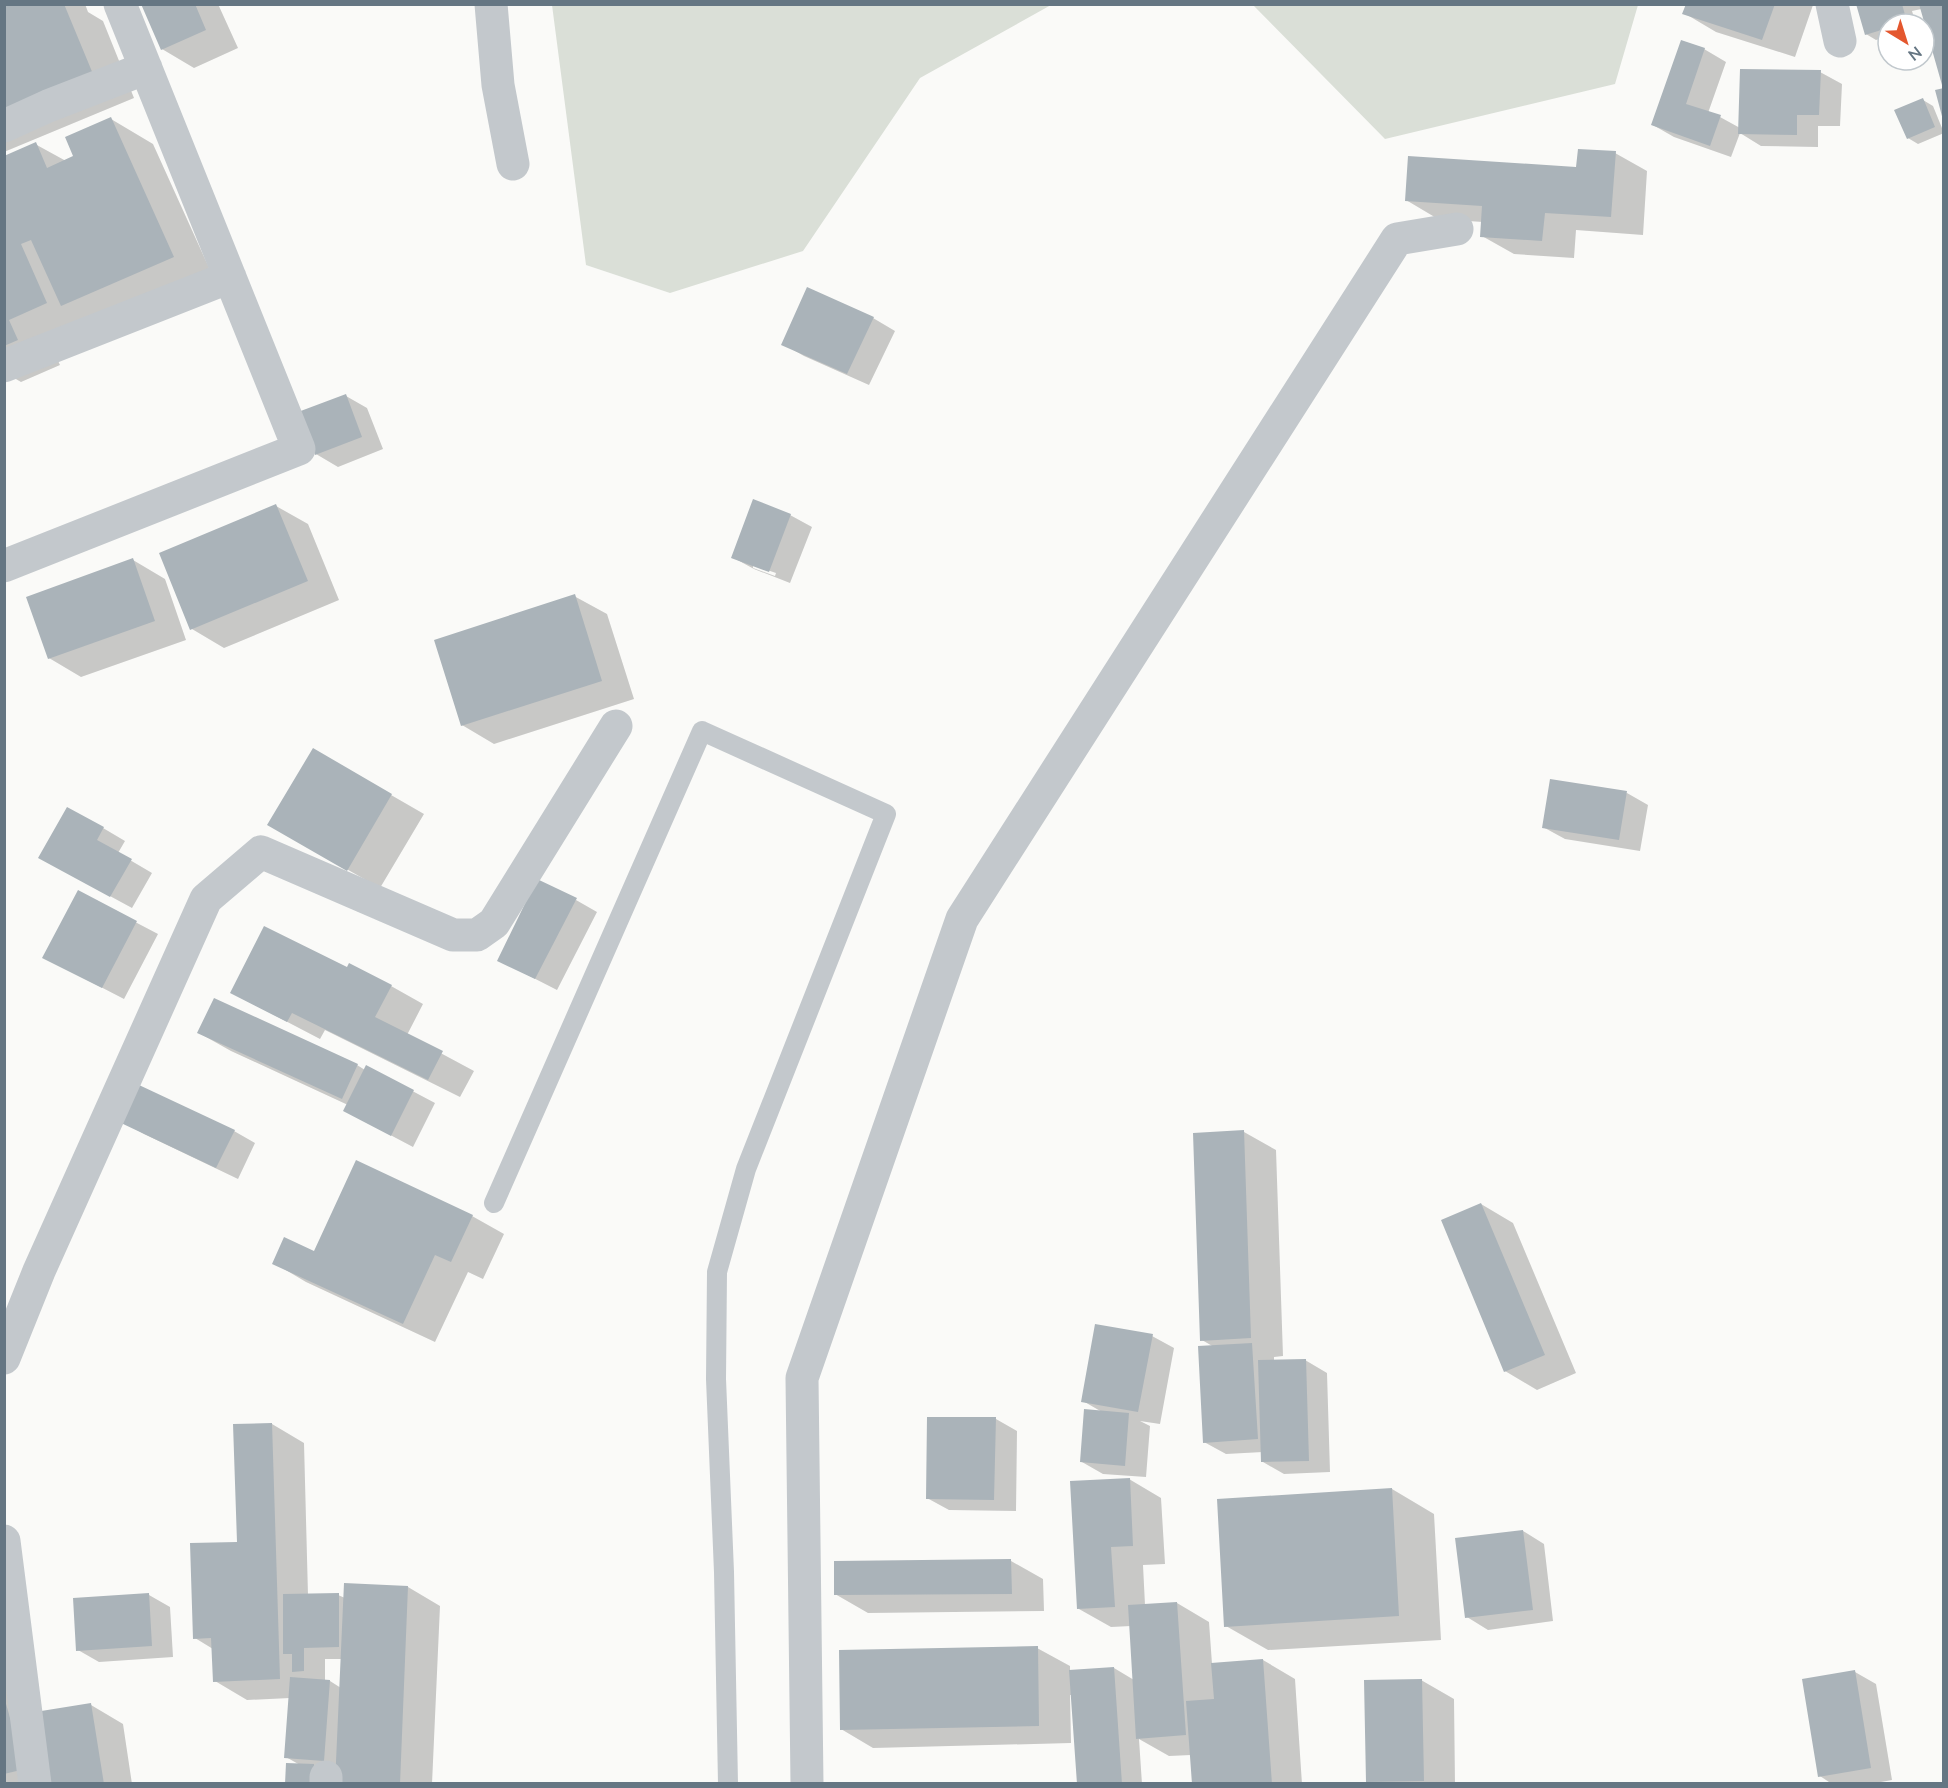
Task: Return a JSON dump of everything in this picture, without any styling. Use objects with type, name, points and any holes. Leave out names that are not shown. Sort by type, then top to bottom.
[{"type":"street","points":[[4,566],[299,449],[120,4]]},
{"type":"street","points":[[491,4],[498,85],[513,164]]},
{"type":"street","points":[[1832,4],[1840,41]]},
{"type":"street","points":[[4,126],[48,106],[146,68]]},
{"type":"street","points":[[807,1784],[802,1378],[962,919],[1397,239],[1457,230]]},
{"type":"street","points":[[4,366],[230,277]]},
{"type":"street","points":[[4,1358],[39,1271],[206,899],[261,852],[453,935],[477,935],[494,923],[615,726]]},
{"type":"street","points":[[4,1541],[35,1784]]},
{"type":"lane","points":[[494,1203],[702,731],[886,814],[746,1169],[717,1272],[716,1379],[724,1572],[728,1784]]},
{"type":"shaded area","points":[[552,5],[1051,5],[920,78],[803,251],[670,293],[586,265]]},
{"type":"shaded area","points":[[1253,5],[1638,5],[1615,84],[1385,139]]},
{"type":"building","points":[[4,4],[64,4],[93,74],[4,110]]},
{"type":"building","points":[[141,4],[195,4],[206,30],[161,50]]},
{"type":"building","points":[[1686,4],[1775,4],[1762,40],[1682,14]]},
{"type":"building","points":[[1856,4],[1902,4],[1904,12],[1876,12],[1876,32],[1865,35]]},
{"type":"building","points":[[1919,4],[1944,4],[1944,84],[1942,85],[1936,64],[1936,12],[1921,12]]},
{"type":"building","points":[[1681,40],[1705,48],[1686,104],[1721,115],[1710,146],[1651,125]]},
{"type":"building","points":[[1740,69],[1821,70],[1819,115],[1797,115],[1797,135],[1738,134]]},
{"type":"building","points":[[1944,88],[1944,120],[1943,120],[1935,90]]},
{"type":"building","points":[[1923,98],[1935,127],[1907,139],[1894,110]]},
{"type":"building","points":[[111,117],[174,257],[61,306],[31,240],[21,244],[47,303],[9,320],[18,340],[4,346],[4,156],[36,142],[47,168],[73,156],[65,137]]},
{"type":"building","points":[[1578,149],[1616,151],[1611,217],[1545,213],[1542,241],[1480,237],[1482,206],[1405,201],[1408,156],[1576,167]]},
{"type":"building","points":[[807,287],[874,317],[847,374],[781,345]]},
{"type":"building","points":[[346,394],[362,437],[315,455],[298,412]]},
{"type":"building","points":[[753,499],[791,514],[769,572],[731,558]]},
{"type":"building","points":[[276,504],[308,581],[190,630],[159,553]]},
{"type":"building","points":[[133,558],[155,621],[48,659],[26,597]]},
{"type":"building","points":[[575,594],[602,681],[461,726],[434,640]]},
{"type":"building","points":[[313,748],[392,794],[347,871],[267,825]]},
{"type":"building","points":[[1550,779],[1627,791],[1619,840],[1542,828]]},
{"type":"building","points":[[67,807],[104,827],[97,840],[132,859],[110,897],[38,858]]},
{"type":"building","points":[[537,879],[577,898],[535,979],[497,961]]},
{"type":"building","points":[[78,890],[137,921],[102,988],[42,958]]},
{"type":"building","points":[[264,926],[347,967],[349,963],[392,985],[375,1017],[443,1051],[428,1080],[292,1013],[287,1022],[230,993]]},
{"type":"building","points":[[214,998],[358,1064],[342,1099],[197,1033]]},
{"type":"building","points":[[366,1065],[414,1090],[391,1136],[343,1111]]},
{"type":"building","points":[[139,1085],[235,1130],[216,1168],[121,1123]]},
{"type":"building","points":[[1244,1130],[1251,1338],[1200,1341],[1193,1133]]},
{"type":"building","points":[[356,1160],[473,1215],[451,1262],[435,1255],[403,1324],[272,1264],[284,1237],[314,1251]]},
{"type":"building","points":[[1481,1203],[1545,1355],[1504,1372],[1441,1220]]},
{"type":"building","points":[[1095,1324],[1153,1334],[1138,1412],[1081,1402]]},
{"type":"building","points":[[1252,1343],[1258,1439],[1203,1443],[1198,1346]]},
{"type":"building","points":[[1306,1359],[1309,1461],[1261,1462],[1258,1360]]},
{"type":"building","points":[[1084,1409],[1129,1413],[1125,1466],[1080,1462]]},
{"type":"building","points":[[927,1417],[996,1417],[994,1500],[926,1499]]},
{"type":"building","points":[[272,1423],[280,1679],[213,1682],[211,1638],[193,1639],[190,1543],[237,1542],[233,1424]]},
{"type":"building","points":[[1130,1478],[1133,1546],[1111,1547],[1115,1607],[1077,1609],[1070,1481]]},
{"type":"building","points":[[1392,1488],[1399,1616],[1224,1627],[1217,1499]]},
{"type":"building","points":[[1523,1530],[1533,1610],[1465,1618],[1455,1538]]},
{"type":"building","points":[[1011,1559],[1012,1594],[834,1595],[834,1561]]},
{"type":"building","points":[[344,1583],[408,1586],[400,1784],[335,1784]]},
{"type":"building","points":[[149,1593],[152,1646],[76,1651],[73,1598]]},
{"type":"building","points":[[339,1593],[339,1647],[304,1648],[304,1671],[292,1672],[292,1654],[283,1654],[283,1594]]},
{"type":"building","points":[[1177,1602],[1186,1735],[1136,1739],[1128,1605]]},
{"type":"building","points":[[1038,1646],[1039,1726],[840,1730],[839,1650]]},
{"type":"building","points":[[1263,1659],[1272,1784],[1192,1784],[1186,1701],[1214,1699],[1211,1663]]},
{"type":"building","points":[[1114,1667],[1122,1784],[1077,1784],[1069,1670]]},
{"type":"building","points":[[1855,1670],[1871,1768],[1818,1777],[1802,1679]]},
{"type":"building","points":[[290,1677],[330,1680],[324,1761],[284,1758]]},
{"type":"building","points":[[1422,1679],[1424,1781],[1366,1782],[1364,1680]]},
{"type":"building","points":[[4,1697],[25,1769],[4,1774]]},
{"type":"building","points":[[91,1703],[104,1784],[47,1784],[35,1712]]},
{"type":"building","points":[[286,1763],[314,1764],[313,1784],[285,1784]]}]
